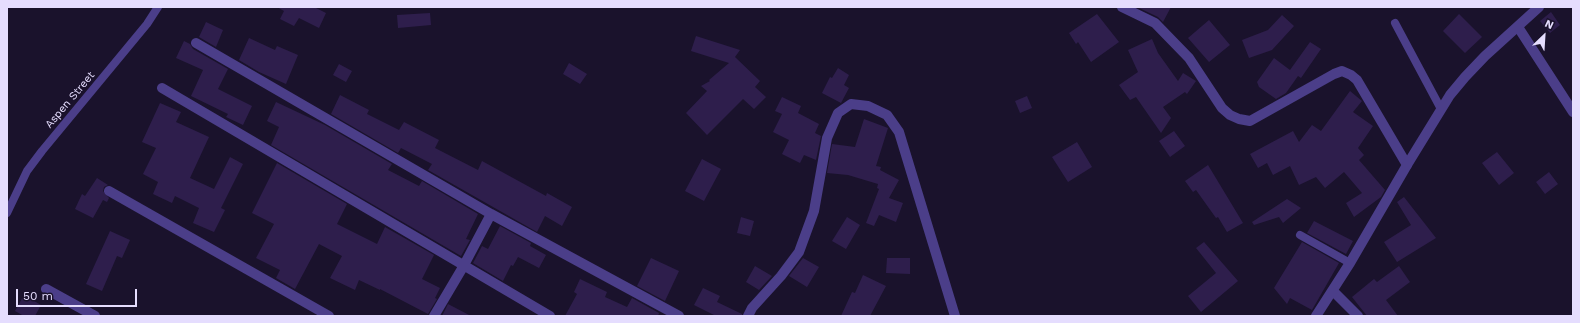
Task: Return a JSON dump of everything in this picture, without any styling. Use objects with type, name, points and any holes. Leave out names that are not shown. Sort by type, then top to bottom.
[{"type":"street","points":[[1122,7],[1155,23],[1189,58],[1222,108],[1230,115],[1239,119],[1250,121],[1334,74],[1342,71],[1351,75],[1356,80],[1407,165]]},
{"type":"street","points":[[1316,316],[1350,263],[1441,109],[1465,77],[1539,7]]},
{"type":"street","points":[[1518,28],[1573,112]]},
{"type":"street","points":[[196,43],[491,214],[679,316]]},
{"type":"street","points":[[162,88],[550,316]]},
{"type":"street","points":[[748,316],[752,308],[781,276],[799,252],[814,211],[828,138],[838,114],[851,104],[868,106],[887,115],[899,132],[955,316]]},
{"type":"street","points":[[109,191],[330,316]]},
{"type":"street","points":[[434,316],[491,214]]},
{"type":"street","points":[[46,289],[95,316]]},
{"type":"street","points":[[1333,291],[1358,316]]},
{"type":"lane","name":"Aspen Street","points":[[7,214],[28,171],[42,151],[148,24],[158,7]]},
{"type":"lane","points":[[1395,23],[1441,109]]},
{"type":"lane","points":[[1300,235],[1350,263]]},
{"type":"building","points":[[277,7],[314,7],[326,13],[319,28],[299,18],[294,26],[280,19],[284,11]]},
{"type":"building","points":[[1137,7],[1171,7],[1163,22],[1158,17]]},
{"type":"building","points":[[1551,12],[1560,25],[1550,33],[1540,21]]},
{"type":"building","points":[[430,13],[431,25],[398,28],[397,15]]},
{"type":"building","points":[[1097,14],[1119,42],[1091,62],[1078,42],[1076,44],[1069,33]]},
{"type":"building","points":[[1459,14],[1482,37],[1465,53],[1443,31]]},
{"type":"building","points":[[1282,15],[1294,26],[1272,50],[1249,58],[1242,40],[1268,30]]},
{"type":"building","points":[[1209,20],[1230,45],[1209,62],[1188,38]]},
{"type":"building","points":[[206,22],[223,30],[216,47],[199,37]]},
{"type":"building","points":[[696,36],[740,50],[735,57],[760,81],[755,87],[766,97],[754,109],[743,99],[707,135],[686,113],[707,91],[701,86],[710,81],[709,80],[729,63],[691,51]]},
{"type":"building","points":[[249,38],[275,50],[277,46],[298,55],[286,84],[259,72],[239,60]]},
{"type":"building","points":[[1152,39],[1158,53],[1178,81],[1183,73],[1196,81],[1187,94],[1185,92],[1163,107],[1171,118],[1161,133],[1136,97],[1130,100],[1119,85],[1138,72],[1128,50]]},
{"type":"building","points":[[184,41],[190,44],[193,49],[228,69],[218,89],[252,106],[243,125],[226,117],[228,114],[191,96],[203,70],[176,58]]},
{"type":"building","points":[[1310,42],[1321,49],[1301,78],[1298,76],[1286,93],[1276,99],[1259,87],[1257,82],[1274,58],[1290,70]]},
{"type":"building","points":[[569,63],[587,74],[580,84],[563,74]]},
{"type":"building","points":[[339,64],[352,71],[346,82],[333,75]]},
{"type":"building","points":[[838,68],[849,75],[844,85],[849,88],[841,103],[822,93],[830,77],[832,78]]},
{"type":"building","points":[[1350,91],[1362,101],[1353,112],[1373,126],[1358,148],[1364,155],[1359,160],[1385,190],[1381,197],[1354,217],[1346,203],[1362,193],[1344,172],[1325,188],[1316,177],[1299,185],[1290,166],[1273,175],[1267,163],[1258,168],[1250,154],[1293,131],[1299,142],[1312,125],[1321,131]]},
{"type":"building","points":[[340,95],[369,110],[367,114],[399,130],[404,122],[439,140],[435,148],[478,170],[482,161],[546,196],[547,193],[572,207],[562,226],[545,216],[537,232],[428,170],[432,164],[401,148],[398,153],[331,114]]},
{"type":"building","points":[[1027,96],[1032,108],[1020,113],[1015,101]]},
{"type":"building","points":[[782,97],[801,106],[798,113],[819,124],[815,133],[821,136],[816,160],[804,155],[800,163],[782,154],[789,140],[773,132],[782,114],[775,111]]},
{"type":"building","points":[[276,102],[325,125],[392,164],[388,170],[419,186],[422,181],[478,214],[466,239],[470,240],[461,256],[271,145],[279,127],[267,121]]},
{"type":"building","points":[[160,103],[181,112],[176,122],[209,137],[190,178],[214,189],[230,157],[243,164],[221,208],[225,210],[214,232],[193,223],[199,208],[175,196],[172,203],[153,194],[158,182],[143,174],[156,148],[142,142]]},
{"type":"building","points":[[864,119],[888,128],[876,166],[881,167],[880,170],[899,180],[889,198],[903,203],[896,222],[879,215],[874,226],[866,223],[879,189],[877,188],[878,184],[848,175],[827,173],[832,144],[855,147]]},
{"type":"building","points":[[1174,131],[1185,146],[1170,157],[1159,141]]},
{"type":"building","points":[[1077,142],[1092,167],[1068,182],[1052,157]]},
{"type":"building","points":[[1497,152],[1514,173],[1499,185],[1482,163]]},
{"type":"building","points":[[702,159],[721,169],[704,201],[685,191]]},
{"type":"building","points":[[277,163],[347,204],[337,224],[377,244],[385,227],[434,255],[422,279],[440,288],[435,298],[437,299],[428,314],[380,289],[359,280],[355,290],[330,278],[342,256],[319,244],[295,289],[276,278],[280,270],[256,258],[274,224],[252,213]]},
{"type":"building","points":[[1208,165],[1243,223],[1227,232],[1218,217],[1216,218],[1196,190],[1193,192],[1185,181]]},
{"type":"building","points":[[1549,172],[1558,184],[1545,194],[1536,182]]},
{"type":"building","points":[[97,178],[108,185],[104,187],[103,191],[109,198],[107,202],[103,200],[93,218],[75,209],[82,194],[85,196]]},
{"type":"building","points":[[1404,197],[1436,238],[1397,262],[1384,242],[1411,225],[1397,202]]},
{"type":"building","points":[[1287,199],[1301,208],[1283,223],[1279,217],[1254,225],[1252,222]]},
{"type":"building","points":[[741,217],[754,221],[750,236],[737,233]]},
{"type":"building","points":[[847,217],[860,225],[846,249],[832,241]]},
{"type":"building","points":[[1314,221],[1353,241],[1346,254],[1307,233]]},
{"type":"building","points":[[500,226],[531,243],[530,246],[546,255],[539,268],[518,257],[513,266],[511,265],[503,281],[473,263],[482,246],[488,249]]},
{"type":"building","points":[[110,231],[130,240],[122,258],[117,256],[102,291],[86,284]]},
{"type":"building","points":[[1204,242],[1238,281],[1201,312],[1188,296],[1216,273],[1196,248]]},
{"type":"building","points":[[1302,242],[1339,263],[1312,310],[1290,298],[1287,304],[1274,288]]},
{"type":"building","points":[[651,258],[679,271],[665,301],[637,286]]},
{"type":"building","points":[[803,258],[819,267],[807,287],[789,276]]},
{"type":"building","points":[[887,258],[910,258],[910,274],[886,273]]},
{"type":"building","points":[[755,266],[772,276],[759,290],[746,282]]},
{"type":"building","points":[[1399,266],[1410,282],[1386,300],[1398,316],[1367,316],[1352,297],[1374,279],[1377,282]]},
{"type":"building","points":[[863,275],[886,286],[870,316],[841,316],[852,292],[855,293]]},
{"type":"building","points":[[580,279],[607,292],[605,297],[627,307],[632,298],[659,313],[658,316],[565,316],[577,294],[574,292]]},
{"type":"building","points":[[703,288],[720,296],[717,302],[742,314],[742,316],[716,316],[694,305]]},
{"type":"building","points":[[24,295],[41,305],[35,316],[24,316],[15,311]]},
{"type":"building","points":[[448,304],[471,316],[442,316]]}]
